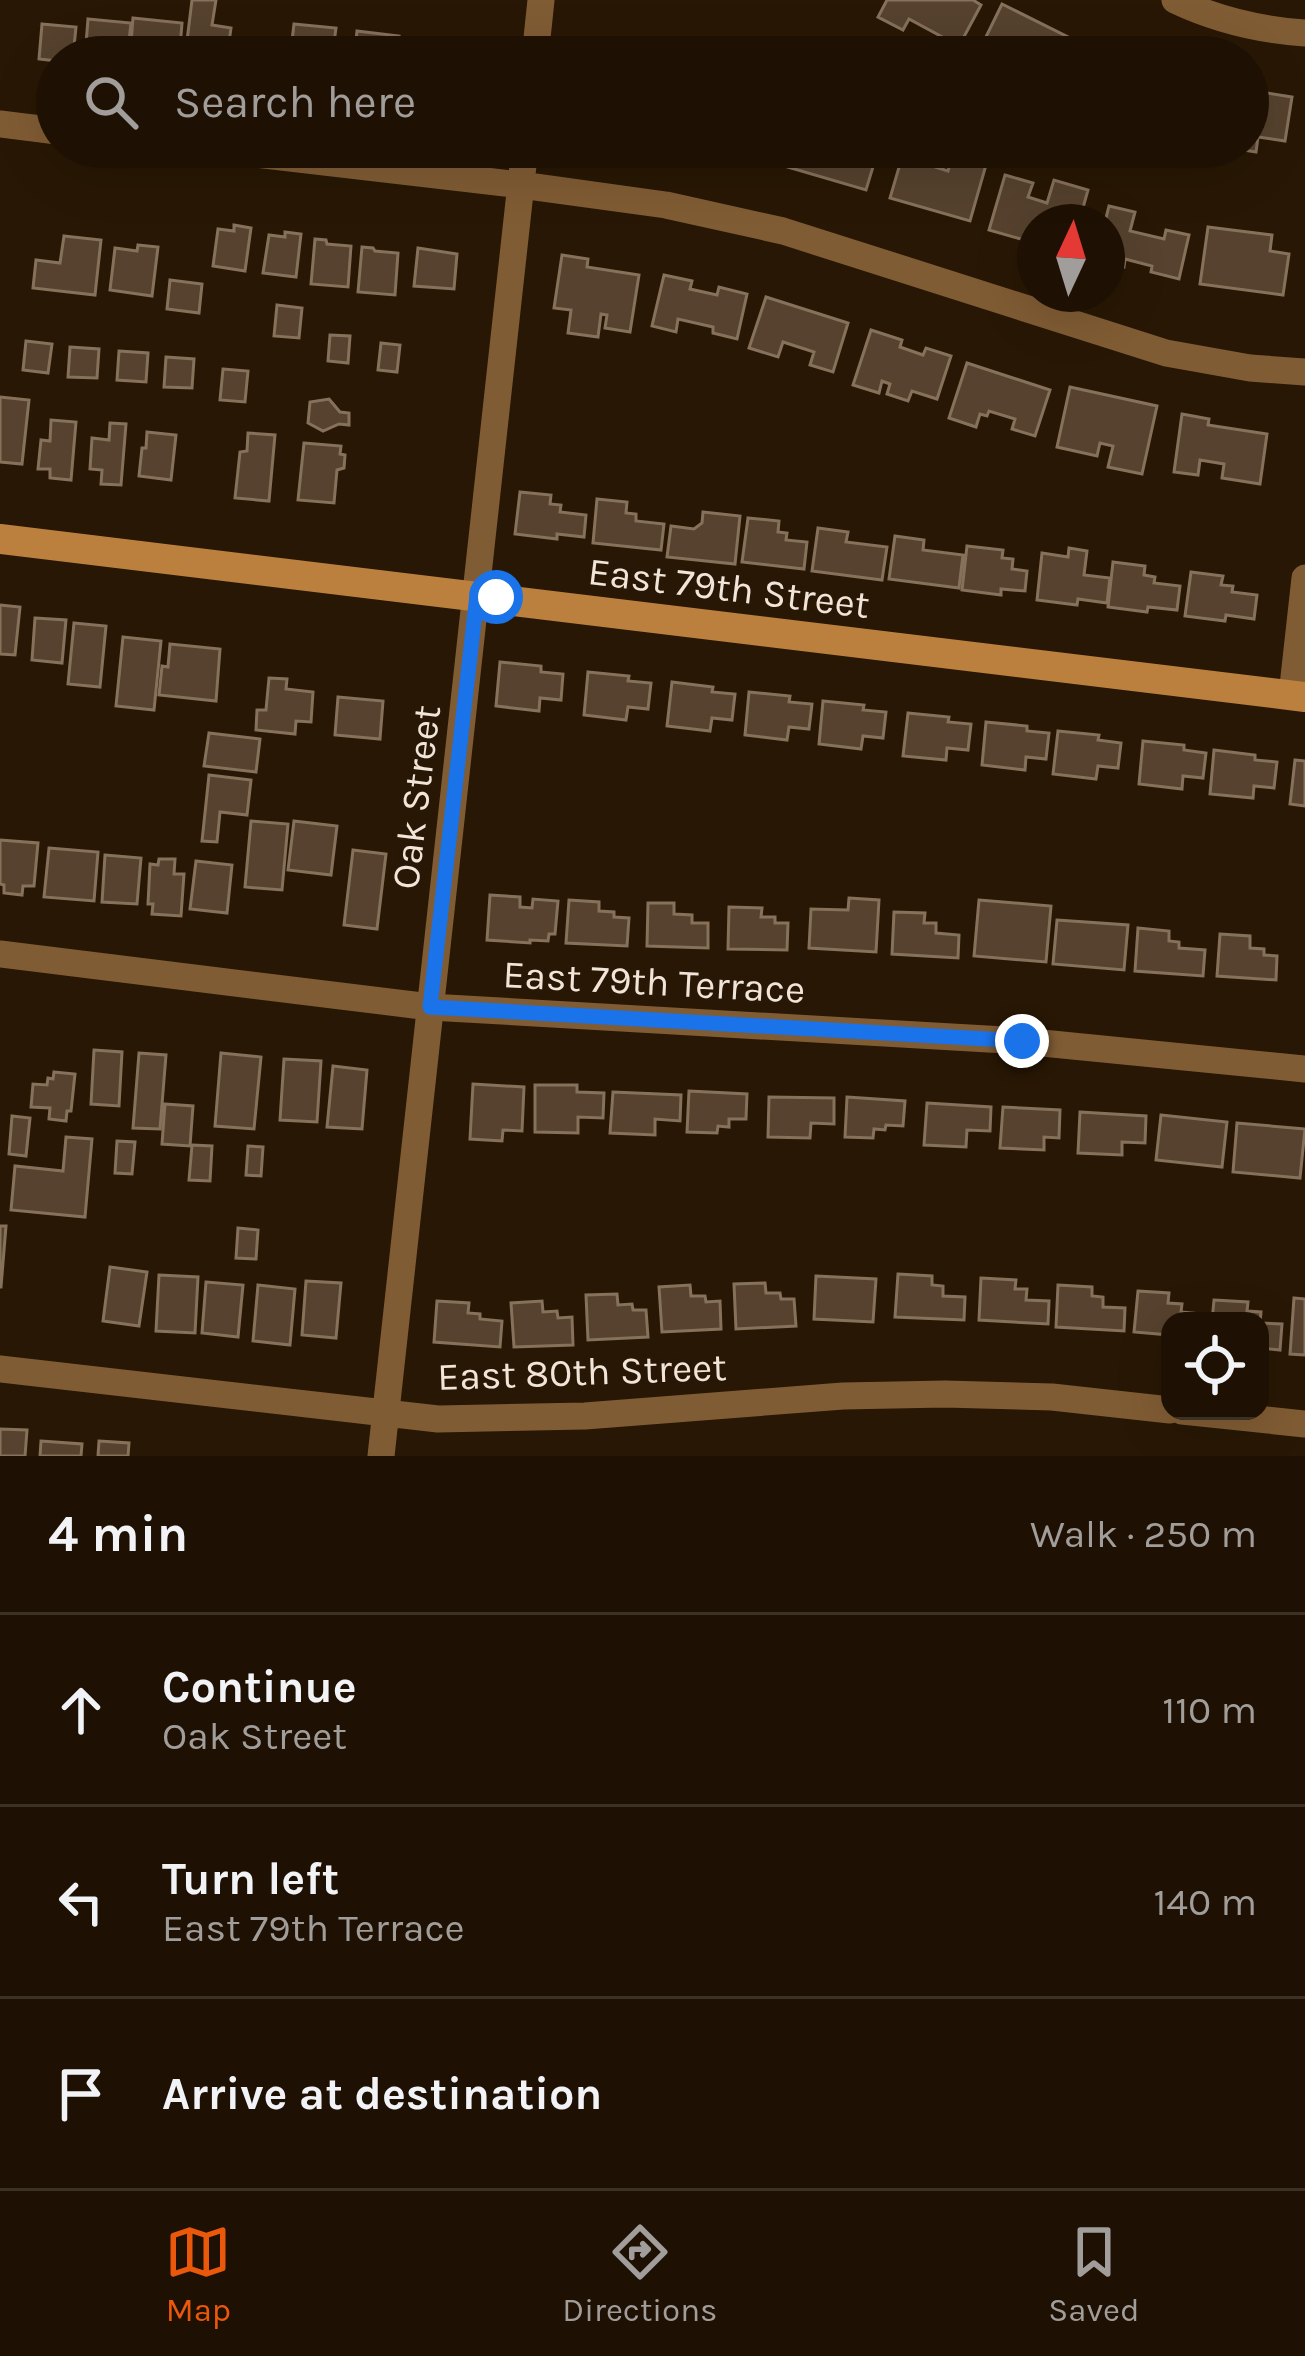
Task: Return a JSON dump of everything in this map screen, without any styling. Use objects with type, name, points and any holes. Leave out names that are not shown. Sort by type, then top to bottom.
[{"type":"street","points":[[537,36],[541,0]]},
{"type":"street","points":[[1175,0],[1275,31],[1305,33]]},
{"type":"street","points":[[0,124],[36,128]]},
{"type":"street","points":[[375,168],[666,205],[783,231],[1166,353],[1305,372]]},
{"type":"street","name":"Oak Street","points":[[381,1456],[523,168]]},
{"type":"street","name":"East 79th Street","points":[[0,539],[1299,696]]},
{"type":"street","points":[[1299,696],[1305,578]]},
{"type":"street","name":"East 79th Terrace","points":[[0,954],[430,1007],[1022,1041],[1305,1069]]},
{"type":"street","name":"East 80th Street","points":[[0,1369],[458,1419],[945,1394],[1052,1397],[1161,1409]]},
{"type":"street","points":[[1267,1420],[1305,1424]]},
{"type":"building","points":[[192,0],[216,0],[212,25],[231,28],[230,36],[188,36]]},
{"type":"building","points":[[887,0],[973,0],[981,5],[964,36],[940,36],[909,19],[903,30],[878,17]]},
{"type":"building","points":[[1002,4],[1066,36],[986,36]]},
{"type":"building","points":[[133,18],[182,23],[181,36],[132,36]]},
{"type":"building","points":[[88,19],[131,23],[130,36],[87,36]]},
{"type":"building","points":[[42,24],[76,27],[75,36],[41,36]]},
{"type":"building","points":[[294,24],[336,28],[335,36],[293,36]]},
{"type":"building","points":[[357,31],[399,36],[356,36]]},
{"type":"building","points":[[1269,93],[1292,97],[1285,141],[1269,139]]},
{"type":"building","points":[[791,168],[873,168],[866,190]]},
{"type":"building","points":[[899,168],[985,168],[970,221],[890,198]]},
{"type":"building","points":[[1005,175],[1033,183],[1028,197],[1047,203],[1054,180],[1088,190],[1084,204],[1017,204],[1017,238],[989,230]]},
{"type":"building","points":[[1125,210],[1135,212],[1130,231],[1164,239],[1166,230],[1189,235],[1179,279],[1151,272],[1152,266],[1125,259]]},
{"type":"building","points":[[234,225],[251,228],[245,271],[213,266],[218,229],[234,231]]},
{"type":"building","points":[[1208,227],[1272,235],[1270,251],[1289,254],[1283,295],[1200,284]]},
{"type":"building","points":[[285,232],[301,234],[296,277],[263,273],[269,235],[285,237]]},
{"type":"building","points":[[64,236],[101,240],[95,295],[33,288],[36,260],[60,263]]},
{"type":"building","points":[[315,239],[351,246],[348,287],[311,284]]},
{"type":"building","points":[[138,245],[158,247],[152,296],[110,290],[115,248],[137,251]]},
{"type":"building","points":[[362,247],[398,253],[395,295],[358,292]]},
{"type":"building","points":[[418,248],[457,254],[454,289],[414,286]]},
{"type":"building","points":[[562,255],[588,259],[587,267],[639,275],[630,332],[605,328],[607,315],[601,314],[598,337],[568,333],[571,310],[554,308]]},
{"type":"building","points":[[664,275],[692,281],[690,289],[717,295],[719,287],[747,294],[737,339],[713,333],[713,327],[678,319],[676,332],[652,326]]},
{"type":"building","points":[[170,280],[202,284],[199,313],[167,309]]},
{"type":"building","points":[[766,297],[848,323],[833,372],[810,365],[814,352],[783,342],[778,357],[749,348]]},
{"type":"building","points":[[277,305],[302,308],[299,338],[274,336]]},
{"type":"building","points":[[871,330],[902,340],[900,347],[923,355],[926,348],[951,356],[937,399],[912,391],[908,401],[887,394],[890,384],[882,381],[879,393],[853,385]]},
{"type":"building","points":[[330,335],[350,336],[348,363],[328,361]]},
{"type":"building","points":[[26,341],[52,344],[48,373],[23,370]]},
{"type":"building","points":[[381,343],[400,345],[397,372],[378,370]]},
{"type":"building","points":[[70,347],[99,349],[97,378],[68,377]]},
{"type":"building","points":[[119,351],[148,353],[146,382],[117,380]]},
{"type":"building","points":[[166,357],[194,359],[192,388],[164,387]]},
{"type":"building","points":[[967,363],[1050,390],[1035,436],[1012,429],[1015,419],[989,411],[987,416],[980,414],[976,427],[949,418]]},
{"type":"building","points":[[223,369],[248,371],[245,402],[220,400]]},
{"type":"building","points":[[1070,387],[1157,406],[1142,474],[1108,467],[1113,446],[1100,443],[1097,456],[1057,447]]},
{"type":"building","points":[[0,397],[29,400],[22,464],[0,462]]},
{"type":"building","points":[[329,399],[340,412],[349,413],[349,425],[323,431],[308,423],[310,402]]},
{"type":"building","points":[[1182,414],[1209,419],[1208,425],[1267,434],[1260,484],[1222,478],[1224,464],[1200,460],[1198,475],[1174,472]]},
{"type":"building","points":[[51,420],[76,422],[71,480],[50,478],[50,469],[38,469],[41,440],[50,441]]},
{"type":"building","points":[[110,423],[126,424],[121,485],[101,484],[102,470],[90,469],[92,438],[109,440]]},
{"type":"building","points":[[147,432],[176,435],[171,480],[139,476]]},
{"type":"building","points":[[248,433],[275,435],[269,501],[235,498],[240,452],[247,451]]},
{"type":"building","points":[[304,443],[341,446],[344,468],[337,470],[334,503],[298,500]]},
{"type":"building","points":[[520,492],[551,495],[550,504],[561,505],[560,512],[586,515],[584,537],[515,534]]},
{"type":"building","points":[[597,499],[627,502],[626,513],[636,514],[636,521],[664,524],[661,550],[593,543]]},
{"type":"building","points":[[703,512],[740,516],[735,564],[667,557],[671,526],[694,529],[702,523]]},
{"type":"building","points":[[748,518],[779,521],[778,532],[787,533],[786,540],[807,542],[804,569],[742,562]]},
{"type":"building","points":[[818,528],[848,532],[846,542],[887,547],[882,580],[812,571]]},
{"type":"building","points":[[895,536],[924,540],[923,550],[963,555],[959,588],[889,579]]},
{"type":"building","points":[[967,546],[1003,550],[1002,558],[1013,559],[1012,569],[1027,571],[1025,591],[1001,589],[1001,595],[962,590]]},
{"type":"building","points":[[1069,548],[1087,551],[1084,575],[1110,578],[1107,603],[1037,600],[1042,553],[1068,557]]},
{"type":"building","points":[[1113,562],[1145,566],[1144,575],[1155,577],[1154,583],[1180,586],[1177,610],[1108,607]]},
{"type":"building","points":[[1191,572],[1223,576],[1221,585],[1233,586],[1232,592],[1257,595],[1254,619],[1185,616]]},
{"type":"building","points":[[0,605],[20,607],[15,655],[0,654]]},
{"type":"building","points":[[35,618],[66,620],[62,663],[32,660]]},
{"type":"building","points":[[74,623],[106,626],[100,687],[68,684]]},
{"type":"building","points":[[123,637],[161,641],[154,710],[116,706]]},
{"type":"building","points":[[170,644],[220,649],[216,701],[159,695]]},
{"type":"building","points":[[500,662],[541,666],[541,672],[563,674],[561,700],[540,698],[539,711],[496,706]]},
{"type":"building","points":[[588,672],[651,683],[648,709],[628,707],[626,720],[584,715]]},
{"type":"building","points":[[269,678],[287,679],[286,689],[313,692],[311,722],[296,721],[295,734],[256,730],[257,710],[266,710]]},
{"type":"building","points":[[672,682],[735,694],[732,720],[712,718],[710,731],[667,726]]},
{"type":"building","points":[[749,692],[790,696],[789,702],[812,704],[809,729],[789,727],[787,740],[745,735]]},
{"type":"building","points":[[338,697],[383,701],[380,739],[335,735]]},
{"type":"building","points":[[823,701],[886,712],[883,738],[863,736],[861,749],[819,744]]},
{"type":"building","points":[[908,713],[971,724],[968,750],[947,748],[946,760],[903,756]]},
{"type":"building","points":[[986,722],[1049,733],[1046,759],[1026,757],[1025,770],[982,765]]},
{"type":"building","points":[[1058,731],[1099,735],[1098,740],[1121,743],[1118,768],[1098,766],[1096,779],[1053,774]]},
{"type":"building","points":[[209,733],[260,739],[256,772],[204,766]]},
{"type":"building","points":[[1143,741],[1184,745],[1184,750],[1206,753],[1203,778],[1183,776],[1182,789],[1139,784]]},
{"type":"building","points":[[1214,750],[1277,762],[1274,788],[1254,786],[1253,798],[1210,794]]},
{"type":"building","points":[[1295,760],[1305,761],[1305,806],[1290,804]]},
{"type":"building","points":[[209,775],[251,780],[247,815],[220,812],[217,842],[202,841]]},
{"type":"building","points":[[251,821],[288,824],[282,890],[245,887]]},
{"type":"building","points":[[294,821],[337,826],[331,875],[288,870]]},
{"type":"building","points":[[0,840],[38,843],[34,886],[23,886],[22,895],[4,893],[0,884]]},
{"type":"building","points":[[49,848],[98,852],[94,901],[44,897]]},
{"type":"building","points":[[353,850],[386,854],[377,929],[344,925]]},
{"type":"building","points":[[105,855],[141,858],[137,904],[102,902]]},
{"type":"building","points":[[159,859],[175,859],[174,874],[184,874],[181,916],[152,914],[153,904],[148,904],[150,864],[158,865]]},
{"type":"building","points":[[196,861],[232,865],[227,913],[190,909]]},
{"type":"building","points":[[490,895],[520,897],[520,907],[532,908],[533,899],[558,901],[555,934],[549,934],[548,941],[530,943],[487,940]]},
{"type":"building","points":[[849,898],[879,900],[876,952],[809,948],[811,909],[848,910]]},
{"type":"building","points":[[569,900],[599,902],[599,911],[629,918],[627,946],[566,943]]},
{"type":"building","points":[[979,900],[1051,906],[1046,962],[974,956]]},
{"type":"building","points":[[648,903],[674,903],[674,914],[692,915],[692,923],[708,923],[708,948],[647,946]]},
{"type":"building","points":[[729,907],[762,908],[761,917],[788,923],[787,950],[728,949]]},
{"type":"building","points":[[894,912],[925,913],[924,923],[936,923],[936,933],[959,935],[958,958],[892,954]]},
{"type":"building","points":[[1057,920],[1128,925],[1124,970],[1053,964]]},
{"type":"building","points":[[1138,928],[1169,931],[1169,941],[1179,942],[1179,948],[1205,950],[1203,976],[1135,971]]},
{"type":"building","points":[[1220,934],[1250,936],[1250,948],[1277,956],[1276,980],[1217,976]]},
{"type":"building","points":[[94,1050],[122,1052],[119,1106],[91,1104]]},
{"type":"building","points":[[139,1053],[166,1055],[160,1129],[133,1128]]},
{"type":"building","points":[[221,1053],[261,1057],[254,1129],[215,1126]]},
{"type":"building","points":[[284,1059],[321,1061],[317,1122],[280,1120]]},
{"type":"building","points":[[333,1066],[367,1070],[362,1129],[327,1127]]},
{"type":"building","points":[[54,1072],[75,1074],[66,1121],[49,1119],[50,1108],[31,1107],[33,1084],[47,1085]]},
{"type":"building","points":[[473,1084],[524,1087],[522,1131],[503,1130],[502,1141],[470,1139]]},
{"type":"building","points":[[535,1085],[577,1085],[577,1092],[604,1093],[603,1118],[578,1117],[578,1133],[535,1132]]},
{"type":"building","points":[[689,1091],[747,1094],[746,1119],[729,1119],[729,1127],[718,1126],[717,1133],[687,1132]]},
{"type":"building","points":[[613,1092],[681,1095],[680,1121],[655,1119],[655,1135],[610,1133]]},
{"type":"building","points":[[769,1097],[834,1098],[834,1124],[811,1123],[810,1138],[768,1137]]},
{"type":"building","points":[[847,1097],[905,1101],[903,1126],[874,1129],[873,1138],[845,1137]]},
{"type":"building","points":[[927,1103],[991,1107],[990,1131],[967,1130],[966,1147],[924,1145]]},
{"type":"building","points":[[165,1104],[193,1106],[190,1146],[162,1144]]},
{"type":"building","points":[[1003,1107],[1060,1110],[1059,1138],[1044,1137],[1044,1150],[1000,1148]]},
{"type":"building","points":[[1080,1112],[1146,1116],[1145,1143],[1122,1142],[1122,1155],[1078,1153]]},
{"type":"building","points":[[1161,1115],[1227,1122],[1222,1167],[1156,1160]]},
{"type":"building","points":[[12,1116],[30,1118],[26,1156],[9,1154]]},
{"type":"building","points":[[1237,1123],[1305,1129],[1300,1178],[1233,1172]]},
{"type":"building","points":[[66,1137],[92,1139],[85,1217],[11,1210],[15,1166],[63,1171]]},
{"type":"building","points":[[117,1141],[135,1142],[132,1174],[115,1173]]},
{"type":"building","points":[[192,1145],[212,1146],[210,1181],[189,1180]]},
{"type":"building","points":[[248,1146],[263,1147],[261,1176],[246,1175]]},
{"type":"building","points":[[0,1226],[6,1226],[1,1287],[0,1287]]},
{"type":"building","points":[[238,1228],[258,1230],[256,1259],[236,1258]]},
{"type":"building","points":[[110,1267],[147,1272],[139,1326],[103,1321]]},
{"type":"building","points":[[898,1274],[932,1276],[932,1285],[943,1286],[943,1296],[965,1297],[964,1320],[895,1317]]},
{"type":"building","points":[[159,1275],[198,1277],[195,1333],[156,1331]]},
{"type":"building","points":[[816,1276],[876,1279],[873,1322],[814,1319]]},
{"type":"building","points":[[981,1278],[1016,1280],[1015,1289],[1027,1289],[1026,1300],[1049,1301],[1048,1324],[979,1320]]},
{"type":"building","points":[[306,1281],[341,1283],[336,1338],[302,1335]]},
{"type":"building","points":[[206,1282],[243,1285],[238,1337],[202,1333]]},
{"type":"building","points":[[765,1283],[766,1293],[794,1299],[796,1326],[736,1329],[734,1284]]},
{"type":"building","points":[[258,1285],[295,1289],[290,1345],[253,1341]]},
{"type":"building","points":[[690,1285],[691,1296],[720,1301],[721,1329],[662,1332],[659,1287]]},
{"type":"building","points":[[1058,1285],[1092,1287],[1092,1296],[1103,1297],[1103,1307],[1125,1308],[1124,1331],[1056,1327]]},
{"type":"building","points":[[1138,1291],[1169,1293],[1168,1303],[1182,1304],[1181,1312],[1161,1312],[1161,1334],[1134,1332]]},
{"type":"building","points":[[617,1294],[618,1305],[646,1310],[648,1337],[588,1340],[586,1295]]},
{"type":"building","points":[[1294,1298],[1305,1299],[1305,1355],[1290,1354]]},
{"type":"building","points":[[1214,1300],[1248,1302],[1247,1311],[1261,1312],[1213,1312]]},
{"type":"building","points":[[437,1301],[469,1303],[468,1313],[502,1321],[500,1347],[434,1342]]},
{"type":"building","points":[[542,1301],[543,1312],[572,1317],[573,1345],[514,1347],[511,1303]]},
{"type":"building","points":[[1269,1323],[1282,1324],[1280,1350],[1269,1349]]},
{"type":"building","points":[[0,1429],[27,1430],[25,1456],[0,1456]]},
{"type":"building","points":[[41,1441],[82,1444],[81,1456],[40,1456]]},
{"type":"building","points":[[99,1441],[129,1443],[128,1456],[98,1456]]},
{"type":"route","points":[[496,597],[477,595],[430,1007],[1022,1041]]}]
